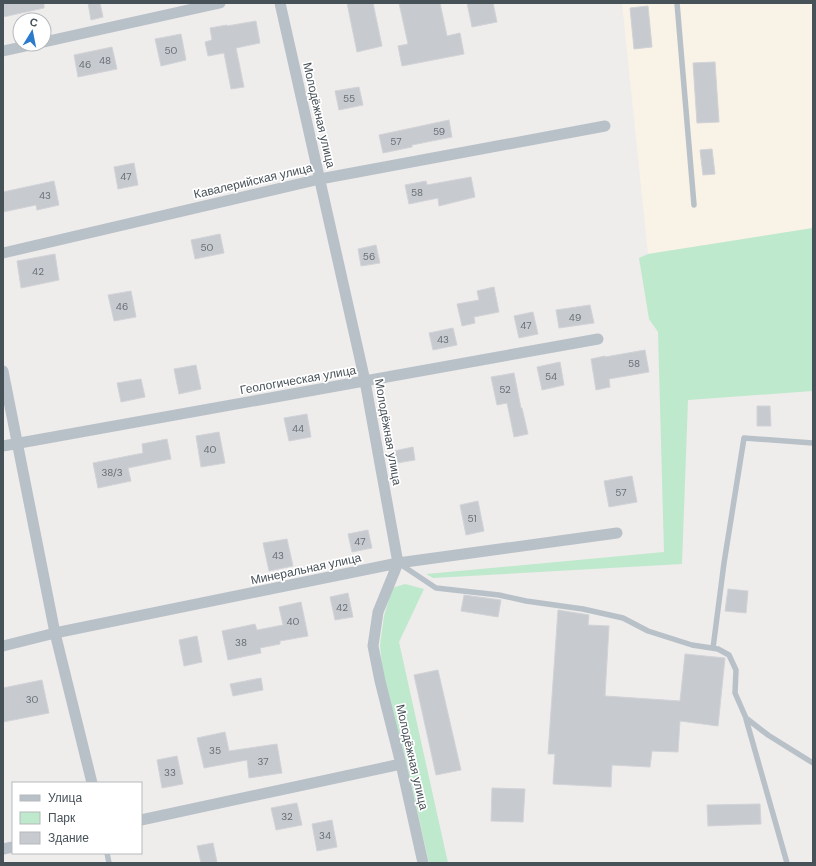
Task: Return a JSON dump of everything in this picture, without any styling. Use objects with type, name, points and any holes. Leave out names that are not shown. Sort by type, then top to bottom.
[{"type":"street","points":[[52,40],[220,3]]},
{"type":"street","name":"Молодёжная улица","points":[[280,3],[366,381],[398,563],[378,612],[373,646],[423,863]]},
{"type":"street","name":"Кавалерийская улица","points":[[3,253],[320,179],[605,126]]},
{"type":"street","name":"Геологическая улица","points":[[3,446],[598,339]]},
{"type":"street","points":[[3,371],[55,633],[92,782]]},
{"type":"street","name":"Минеральная улица","points":[[3,646],[55,633],[398,563],[617,533]]},
{"type":"street","points":[[142,820],[401,764]]},
{"type":"lane","points":[[677,3],[694,206]]},
{"type":"lane","points":[[713,648],[724,563],[744,438],[813,443]]},
{"type":"lane","points":[[398,563],[436,588],[499,595],[526,601],[583,609],[623,618],[648,631],[692,645],[718,649],[729,655],[736,670],[735,693],[746,718],[787,863]]},
{"type":"lane","points":[[746,718],[768,735],[813,763]]},
{"type":"shaded area","points":[[622,3],[813,3],[813,228],[648,254]]},
{"type":"green space","points":[[813,228],[813,391],[688,400],[682,564],[433,578],[426,574],[664,552],[658,332],[649,319],[639,258],[648,254]]},
{"type":"green space","points":[[405,584],[424,589],[399,642],[448,863],[429,863],[405,757],[383,675],[380,645],[384,616],[392,588]]},
{"type":"building","points":[[3,3],[44,3],[44,8],[26,12],[12,12],[12,15],[3,17]]},
{"type":"building","points":[[88,3],[100,3],[103,17],[91,20]]},
{"type":"building","points":[[347,3],[373,3],[382,46],[357,52]]},
{"type":"building","points":[[399,3],[440,3],[447,36],[460,33],[464,54],[402,66],[398,46],[408,44]]},
{"type":"building","points":[[467,3],[493,3],[497,22],[472,27]]},
{"type":"building","points":[[648,6],[652,47],[634,49],[630,8]]},
{"type":"building","points":[[256,21],[260,43],[236,48],[244,87],[231,89],[224,53],[208,56],[205,42],[212,40],[210,28]]},
{"type":"building","points":[[181,34],[186,60],[161,66],[155,39]]},
{"type":"building","points":[[112,47],[117,69],[78,77],[74,55]]},
{"type":"building","points":[[715,62],[719,122],[697,123],[693,63]]},
{"type":"building","points":[[359,87],[363,105],[339,110],[335,91]]},
{"type":"building","points":[[449,120],[452,137],[412,145],[412,147],[383,153],[379,135]]},
{"type":"building","points":[[712,149],[715,174],[703,175],[700,150]]},
{"type":"building","points":[[134,163],[138,185],[118,189],[114,167]]},
{"type":"building","points":[[471,177],[475,197],[439,206],[438,198],[409,204],[405,185],[426,181],[427,185]]},
{"type":"building","points":[[54,181],[59,205],[37,210],[36,205],[3,212],[3,192]]},
{"type":"building","points":[[220,234],[224,253],[195,259],[191,240]]},
{"type":"building","points":[[376,245],[380,263],[361,266],[358,249]]},
{"type":"building","points":[[55,254],[59,280],[21,288],[17,261]]},
{"type":"building","points":[[494,287],[499,312],[474,317],[475,323],[462,326],[457,304],[479,300],[477,291]]},
{"type":"building","points":[[131,291],[136,317],[114,321],[108,295]]},
{"type":"building","points":[[590,305],[594,323],[559,328],[556,310]]},
{"type":"building","points":[[533,312],[538,334],[519,338],[514,316]]},
{"type":"building","points":[[453,328],[457,345],[433,350],[429,333]]},
{"type":"building","points":[[645,350],[649,372],[609,379],[610,387],[596,390],[591,359]]},
{"type":"building","points":[[560,362],[564,385],[542,390],[537,367]]},
{"type":"building","points":[[196,365],[201,389],[179,394],[174,369]]},
{"type":"building","points":[[514,373],[528,434],[514,437],[507,403],[497,405],[491,377]]},
{"type":"building","points":[[141,379],[145,397],[121,402],[117,383]]},
{"type":"building","points":[[757,406],[770,406],[771,426],[757,426]]},
{"type":"building","points":[[307,414],[311,437],[289,441],[284,418]]},
{"type":"building","points":[[219,432],[225,463],[201,467],[196,436]]},
{"type":"building","points":[[167,439],[171,459],[128,468],[131,481],[98,488],[93,463],[143,453],[142,444]]},
{"type":"building","points":[[413,447],[415,460],[397,463],[394,451]]},
{"type":"building","points":[[632,476],[637,502],[609,507],[604,481]]},
{"type":"building","points":[[478,501],[484,531],[466,535],[460,505]]},
{"type":"building","points":[[368,530],[372,548],[352,552],[348,534]]},
{"type":"building","points":[[287,539],[293,566],[269,571],[263,543]]},
{"type":"building","points":[[728,589],[748,591],[746,613],[725,611]]},
{"type":"building","points":[[348,593],[353,617],[335,620],[330,597]]},
{"type":"building","points":[[464,595],[501,600],[498,617],[461,611]]},
{"type":"building","points":[[301,602],[308,636],[280,641],[280,644],[260,648],[261,653],[228,660],[222,631],[255,624],[257,630],[283,625],[279,607]]},
{"type":"building","points":[[558,610],[589,615],[588,625],[609,626],[605,696],[680,701],[685,654],[725,658],[718,726],[680,721],[678,752],[652,751],[650,767],[612,765],[611,787],[553,784],[555,754],[548,754]]},
{"type":"building","points":[[197,636],[202,662],[184,666],[179,640]]},
{"type":"building","points":[[438,670],[461,770],[436,775],[414,675]]},
{"type":"building","points":[[261,678],[263,690],[233,696],[230,684]]},
{"type":"building","points":[[42,680],[49,713],[3,722],[3,688]]},
{"type":"building","points":[[225,732],[229,751],[277,744],[282,773],[249,778],[247,760],[204,768],[197,738]]},
{"type":"building","points":[[177,756],[183,784],[162,788],[157,760]]},
{"type":"building","points":[[492,788],[525,789],[523,822],[491,821]]},
{"type":"building","points":[[297,803],[302,825],[276,830],[271,808]]},
{"type":"building","points":[[760,804],[761,824],[708,826],[707,805]]},
{"type":"building","points":[[332,820],[337,847],[317,851],[312,824]]},
{"type":"building","points":[[213,843],[217,862],[201,863],[197,846]]}]
